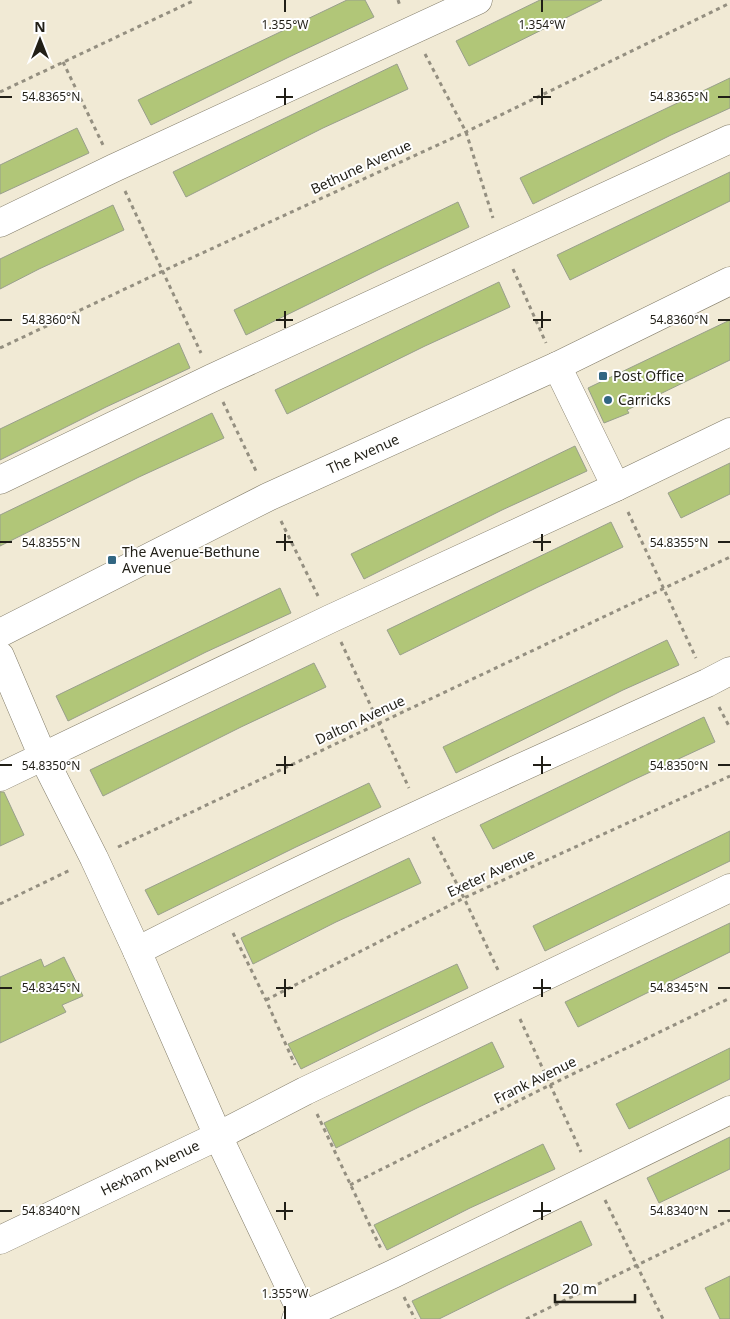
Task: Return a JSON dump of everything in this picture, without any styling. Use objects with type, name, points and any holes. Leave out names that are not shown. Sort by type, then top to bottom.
[{"type":"street","points":[[0,223],[114,168],[478,0]]},
{"type":"street","points":[[0,480],[212,378],[730,138]]},
{"type":"street","name":"The Avenue","points":[[0,633],[268,497],[557,366],[730,281]]},
{"type":"street","points":[[557,366],[616,487]]},
{"type":"street","points":[[0,777],[330,619],[616,487],[730,432]]},
{"type":"street","points":[[0,656],[43,757],[94,858],[137,951],[218,1136],[301,1318],[730,1110]]},
{"type":"street","points":[[137,951],[221,908],[420,813],[718,677]]},
{"type":"street","name":"Hexham Avenue","points":[[0,1240],[218,1136],[305,1091],[730,888]]},
{"type":"path","points":[[0,92],[195,0]]},
{"type":"path","points":[[398,0],[466,132]]},
{"type":"path","name":"Bethune Avenue","points":[[0,348],[163,270],[466,132],[730,3]]},
{"type":"path","points":[[62,62],[163,270],[268,497],[330,619],[420,813],[464,898],[593,1176],[664,1319]]},
{"type":"path","points":[[616,487],[664,588],[718,677],[730,728]]},
{"type":"path","name":"Dalton Avenue","points":[[0,904],[730,557]]},
{"type":"path","name":"Exeter Avenue","points":[[266,1000],[464,898],[730,776]]},
{"type":"path","name":"Frank Avenue","points":[[350,1185],[730,998]]},
{"type":"path","points":[[526,1319],[730,1220]]},
{"type":"building","points":[[347,0],[365,0],[374,17],[151,125],[138,100]]},
{"type":"building","points":[[540,0],[602,0],[469,66],[456,41]]},
{"type":"building","points":[[397,64],[408,89],[323,128],[186,197],[173,172]]},
{"type":"building","points":[[730,78],[730,108],[671,135],[533,204],[520,178]]},
{"type":"building","points":[[77,128],[89,153],[0,194],[0,165]]},
{"type":"building","points":[[730,172],[730,201],[570,280],[557,255]]},
{"type":"building","points":[[458,202],[469,227],[246,335],[234,310]]},
{"type":"building","points":[[113,205],[124,230],[0,289],[0,259]]},
{"type":"building","points":[[499,282],[510,307],[425,346],[287,414],[275,390]]},
{"type":"building","points":[[730,320],[730,360],[627,410],[629,413],[604,423],[588,388]]},
{"type":"building","points":[[179,343],[190,368],[106,407],[0,460],[0,429]]},
{"type":"building","points":[[212,413],[224,438],[139,477],[0,546],[0,515]]},
{"type":"building","points":[[575,446],[587,471],[502,510],[364,579],[351,554]]},
{"type":"building","points":[[730,463],[730,494],[681,518],[668,493]]},
{"type":"building","points":[[611,522],[623,547],[400,655],[387,630]]},
{"type":"building","points":[[280,588],[291,613],[206,652],[68,721],[56,696]]},
{"type":"building","points":[[667,640],[679,665],[623,690],[456,773],[443,747]]},
{"type":"building","points":[[314,663],[326,687],[103,796],[90,770]]},
{"type":"building","points":[[704,717],[715,742],[493,849],[480,825]]},
{"type":"building","points":[[369,783],[381,807],[158,915],[145,890]]},
{"type":"building","points":[[0,792],[4,792],[24,835],[0,846]]},
{"type":"building","points":[[730,831],[730,861],[545,951],[533,926]]},
{"type":"building","points":[[409,858],[421,883],[336,922],[253,964],[241,938]]},
{"type":"building","points":[[730,923],[730,952],[578,1027],[565,1002]]},
{"type":"building","points":[[64,957],[83,996],[62,1005],[66,1012],[0,1043],[0,977],[41,959],[44,967]]},
{"type":"building","points":[[457,964],[468,988],[301,1069],[288,1044]]},
{"type":"building","points":[[492,1042],[504,1067],[336,1148],[324,1123]]},
{"type":"building","points":[[730,1048],[730,1079],[629,1129],[616,1104]]},
{"type":"building","points":[[730,1137],[730,1169],[659,1203],[647,1178]]},
{"type":"building","points":[[543,1144],[555,1169],[470,1208],[387,1250],[374,1225]]},
{"type":"building","points":[[581,1221],[592,1245],[439,1319],[421,1319],[412,1301]]},
{"type":"building","points":[[730,1276],[730,1319],[720,1319],[705,1288]]},
{"type":"place","name":"Post Office","points":[[603,376]]},
{"type":"place","name":"Carricks","points":[[608,400]]},
{"type":"place","name":"The Avenue-Bethune Avenue","points":[[112,560]]}]
